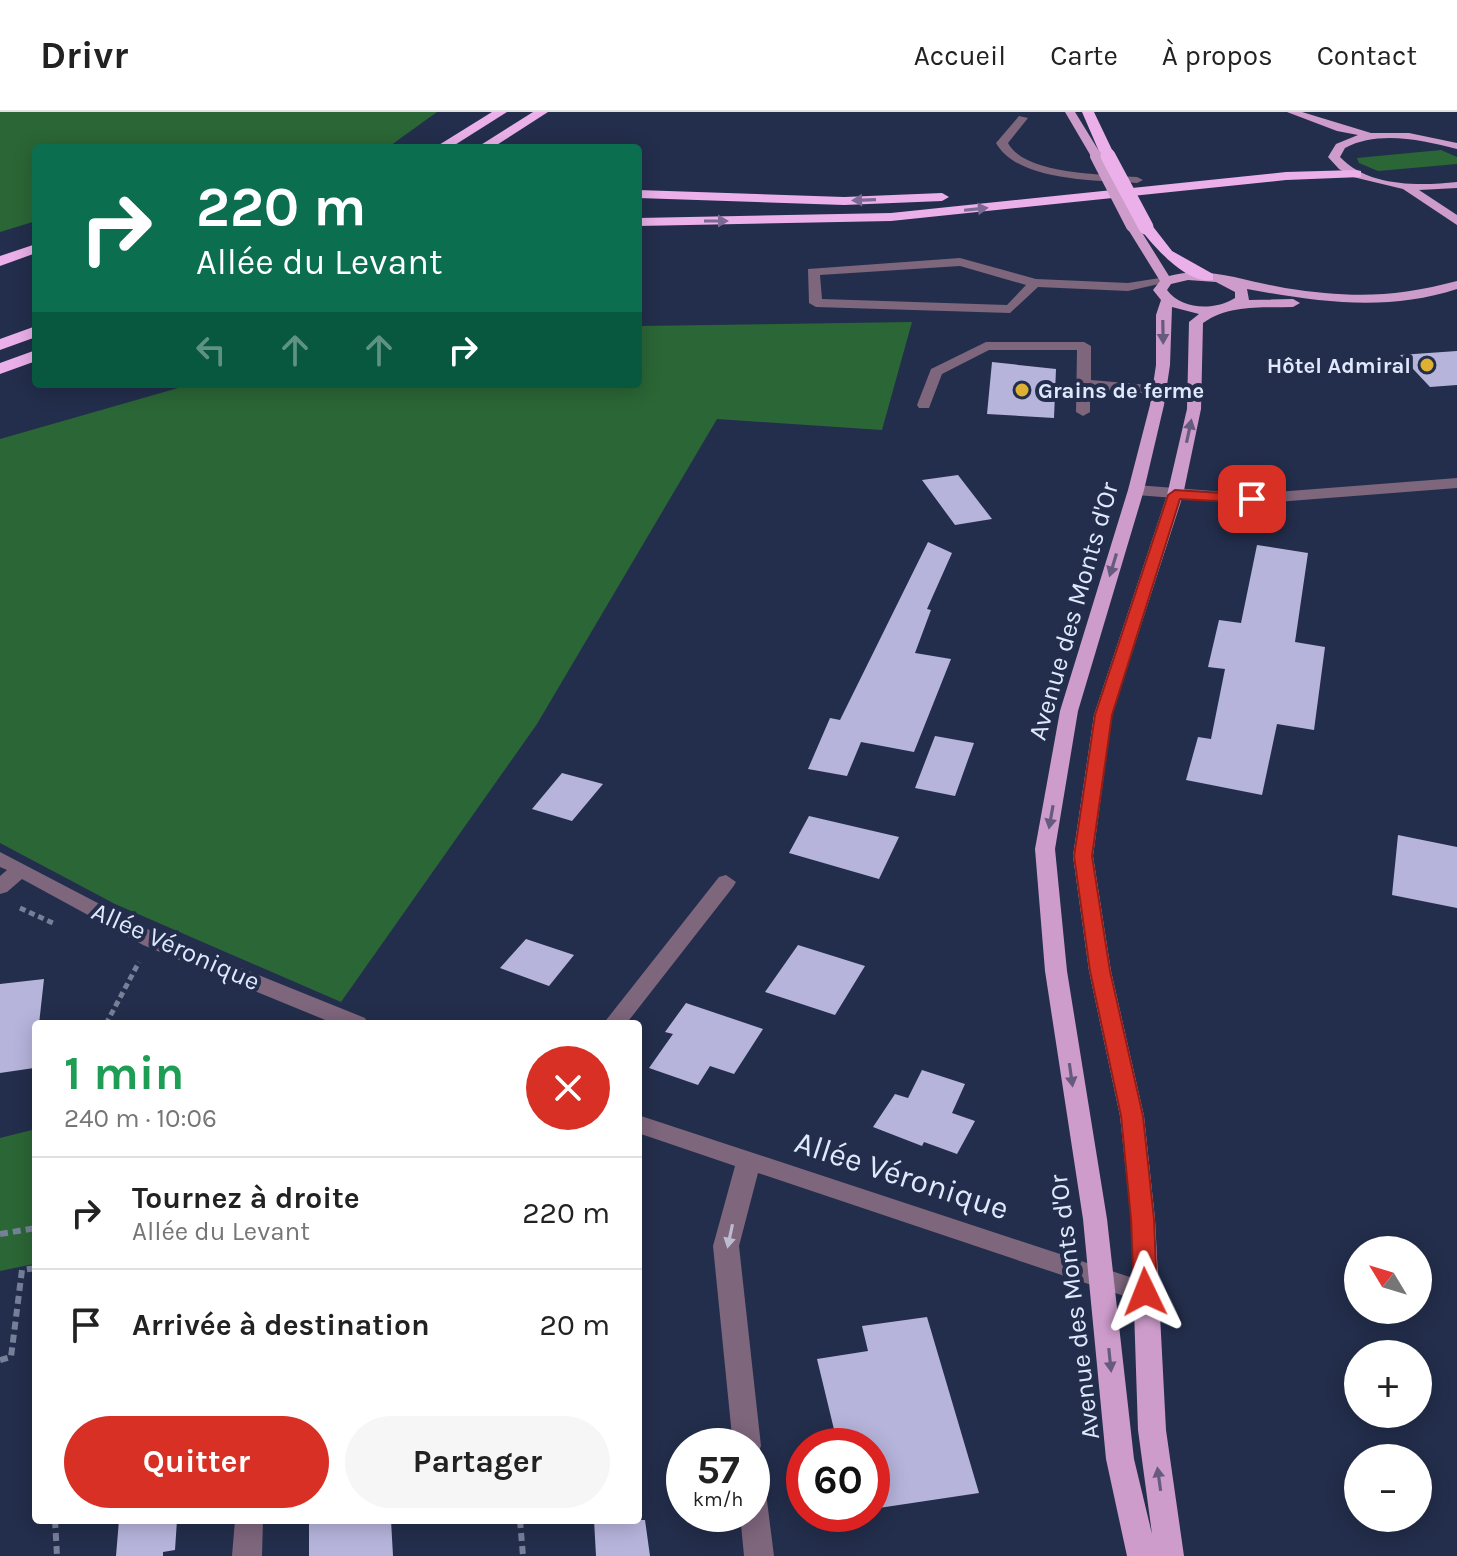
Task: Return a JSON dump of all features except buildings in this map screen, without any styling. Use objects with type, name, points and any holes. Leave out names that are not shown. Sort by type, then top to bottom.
[{"type":"highway","points":[[448,144],[501,112]]},
{"type":"highway","points":[[490,144],[542,112]]},
{"type":"highway","points":[[1088,112],[1102,156],[1139,226],[1167,254],[1208,277]]},
{"type":"highway","points":[[642,194],[844,201],[952,197],[1256,170],[1336,152]]},
{"type":"highway","points":[[642,222],[891,217],[1271,178],[1356,174]]},
{"type":"highway","points":[[0,261],[32,249]]},
{"type":"highway","points":[[0,345],[32,333]]},
{"type":"highway","points":[[0,369],[32,357]]},
{"type":"highway","points":[[0,383],[32,372]]},
{"type":"main road","points":[[1070,112],[1102,156]]},
{"type":"main road","points":[[1281,112],[1308,125],[1336,152],[1345,169],[1402,186],[1433,202],[1457,221]]},
{"type":"main road","points":[[1292,112],[1341,129],[1421,137],[1455,145]]},
{"type":"main road","points":[[1336,152],[1351,140],[1386,135]]},
{"type":"main road","points":[[1402,186],[1457,185]]},
{"type":"main road","points":[[1139,226],[1165,292],[1187,307],[1213,310],[1237,304],[1397,306],[1457,297]]},
{"type":"main road","points":[[1165,292],[1189,276],[1299,294],[1362,299],[1427,294],[1457,285]]},
{"type":"main road","points":[[1228,282],[1244,295],[1237,304]]},
{"type":"main road","name":"Avenue des Monts d'Or","points":[[1142,1556],[1120,1459],[1095,1219],[1056,971],[1045,849],[1069,711],[1136,490],[1159,391],[1165,292]]},
{"type":"main road","points":[[1169,1556],[1152,1430],[1143,1219],[1132,1116],[1100,971],[1083,856],[1103,715],[1175,495],[1195,393],[1196,322],[1213,310]]},
{"type":"street","points":[[1023,118],[1002,143],[1008,154],[1028,166],[1050,172],[1137,180]]},
{"type":"street","points":[[1035,283],[1010,309],[816,303],[813,272],[960,262],[1035,283],[1128,287],[1165,292]]},
{"type":"street","points":[[924,405],[936,372],[986,346],[1084,346],[1083,412]]},
{"type":"street","points":[[1085,384],[1195,393]]},
{"type":"street","points":[[1136,490],[1252,499],[1457,483]]},
{"type":"street","name":"Allée Véronique","points":[[0,858],[151,940],[318,1018]]},
{"type":"street","points":[[0,887],[20,870]]},
{"type":"street","points":[[617,1020],[726,882]]},
{"type":"street","name":"Allée Véronique","points":[[642,1125],[1145,1292]]},
{"type":"street","points":[[745,1428],[726,1246],[749,1160]]},
{"type":"street","points":[[247,1556],[249,1524]]},
{"type":"street","points":[[756,1532],[759,1556]]},
{"type":"path","points":[[108,1020],[151,940]]},
{"type":"path","points":[[0,1234],[32,1229]]},
{"type":"path","points":[[0,1360],[11,1357],[22,1270],[32,1269]]},
{"type":"path","points":[[55,1524],[57,1556]]},
{"type":"path","points":[[520,1524],[523,1556]]},
{"type":"green space","points":[[0,112],[437,112],[393,144],[32,144],[32,222],[0,232]]},
{"type":"green space","points":[[1441,150],[1457,157],[1457,164],[1378,171],[1359,163],[1357,158]]},
{"type":"green space","points":[[912,322],[882,430],[717,419],[537,724],[341,1002],[115,904],[0,843],[0,439],[178,388],[642,388],[642,326]]},
{"type":"green space","points":[[32,1130],[32,1264],[0,1271],[0,1138]]},
{"type":"place","name":"Hôtel Admiral","points":[[1427,365]]},
{"type":"place","name":"Grains de ferme","points":[[1022,390]]},
{"type":"route","points":[[1145,1292],[1143,1219],[1132,1116],[1100,971],[1083,856],[1103,715],[1175,495],[1252,499]]}]
